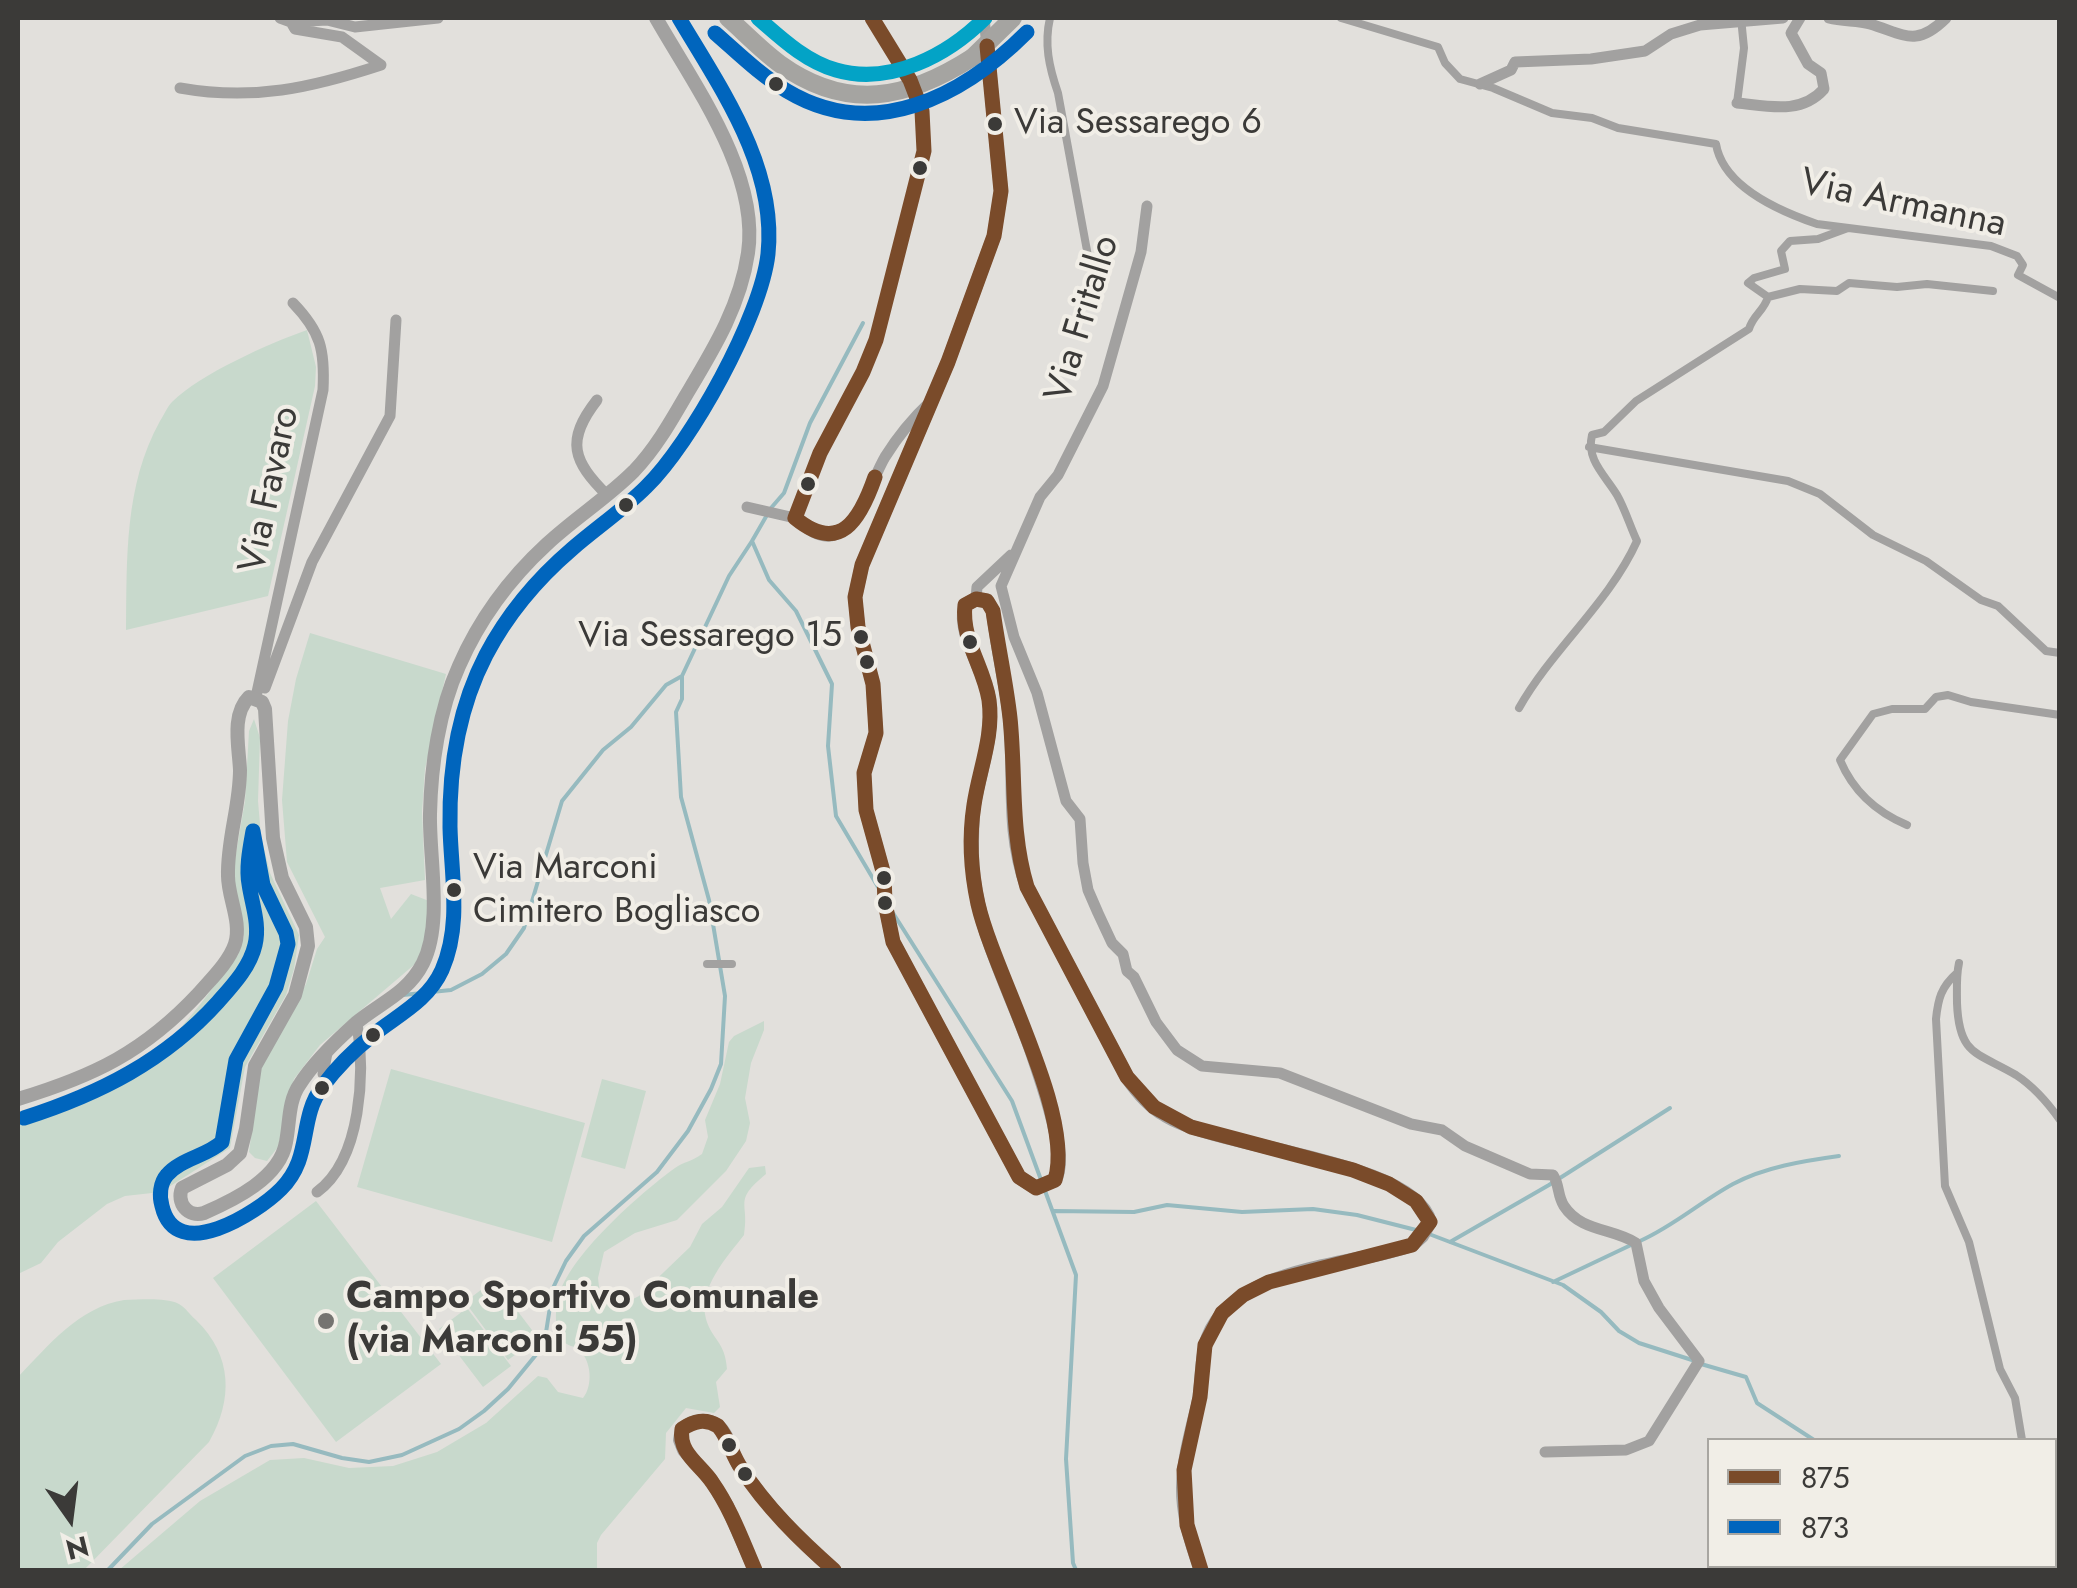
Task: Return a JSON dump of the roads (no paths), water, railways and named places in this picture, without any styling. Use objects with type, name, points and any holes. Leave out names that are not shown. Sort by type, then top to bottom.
[{"type":"main road","points":[[728,18],[778,62],[804,79],[834,91],[867,96],[896,93],[929,82],[980,51],[1013,18]]},
{"type":"street","points":[[285,20],[327,20],[355,27],[438,18]]},
{"type":"street","points":[[396,320],[390,416],[312,562],[259,699],[269,725],[268,802],[276,854],[282,878],[306,927],[308,946],[295,995],[255,1066],[240,1152],[227,1164],[182,1188],[180,1197],[187,1211],[204,1214],[262,1180],[283,1154],[298,1086],[356,1023],[407,988],[424,962],[431,938],[433,772],[454,676],[465,652],[494,603],[546,544],[607,495],[660,439],[714,351],[733,310],[749,248],[744,192],[731,156],[656,18]]},
{"type":"street","points":[[795,518],[820,453],[876,340],[924,152],[922,112],[910,80],[872,18]]},
{"type":"street","points":[[984,18],[980,51],[1001,191],[997,221],[982,276],[862,566],[855,597],[858,627],[873,684],[876,733],[864,773],[866,810],[884,874],[885,902],[894,942],[1018,1176],[1042,1186],[1060,1172],[1056,1135],[1039,1074],[977,897],[971,856],[974,807],[990,729],[989,698],[962,620],[965,605],[976,599],[987,602],[994,611],[1010,718],[1012,829],[1018,862],[1035,902],[1140,1095],[1165,1116],[1198,1130],[1372,1176],[1410,1194],[1426,1210],[1426,1232],[1412,1245],[1302,1270],[1246,1294],[1220,1316],[1207,1339],[1201,1393],[1181,1469],[1184,1519],[1201,1570]]},
{"type":"street","name":"Via Fritallo","points":[[1050,18],[1046,36],[1049,67],[1058,93],[1088,256]]},
{"type":"street","name":"Via Armanna","points":[[1340,18],[1438,47],[1444,63],[1460,79],[1552,113],[1716,144],[1718,159],[1757,197],[1802,219],[1991,246],[2017,256],[2023,265],[2018,275],[2060,298]]},
{"type":"street","points":[[1480,84],[1511,70],[1515,62],[1645,52],[1670,34],[1700,25],[1783,18]]},
{"type":"street","points":[[1741,19],[1744,48],[1737,102],[1788,108],[1814,100],[1824,89],[1821,72],[1808,64],[1792,33],[1800,18]]},
{"type":"street","points":[[1829,18],[1866,22],[1908,38],[1936,28],[1946,18]]},
{"type":"street","points":[[180,88],[223,96],[275,92],[381,66],[342,37],[295,29],[285,20]]},
{"type":"street","name":"Via Fritallo","points":[[1014,552],[1102,386],[1140,252],[1147,206]]},
{"type":"street","points":[[1848,228],[1818,239],[1790,241],[1781,250],[1786,269],[1754,278],[1748,284],[1768,297],[1800,289],[1836,291],[1849,283],[1993,290]]},
{"type":"street","points":[[1519,708],[1532,684],[1623,571],[1637,541],[1617,495],[1598,471],[1589,447],[1592,435],[1604,432],[1636,400],[1749,329],[1752,318],[1766,307],[1768,297]]},
{"type":"street","name":"Via Favaro","points":[[259,699],[323,390],[321,344],[312,323],[293,303]]},
{"type":"street","points":[[597,400],[584,416],[576,454],[585,473],[607,495]]},
{"type":"street","points":[[753,509],[795,518],[809,532],[832,535],[847,530],[906,424],[932,400]]},
{"type":"street","points":[[1589,447],[1788,481],[1820,494],[1874,535],[1926,562],[1981,600],[1998,606],[2046,651],[2060,653]]},
{"type":"street","points":[[976,599],[977,587],[1014,552]]},
{"type":"street","points":[[1014,552],[1001,586],[1014,637],[1038,692],[1066,802],[1080,819],[1088,890],[1112,942],[1123,954],[1127,971],[1177,1050],[1202,1066],[1280,1073],[1411,1124],[1442,1130],[1465,1146],[1530,1174],[1553,1176],[1566,1211],[1600,1231],[1636,1242],[1644,1281],[1658,1308],[1699,1360],[1650,1441],[1626,1450],[1546,1452]]},
{"type":"street","points":[[1907,825],[1869,802],[1848,778],[1840,760],[1873,714],[1925,708],[1936,696],[1948,695],[2060,716]]},
{"type":"street","points":[[18,1098],[69,1084],[145,1044],[199,993],[233,949],[236,930],[228,864],[239,793],[238,721],[244,701],[259,699]]},
{"type":"street","points":[[707,964],[732,964]]},
{"type":"street","points":[[2022,1438],[2015,1398],[2000,1369],[1970,1242],[1945,1186],[1936,1020],[1938,996],[1961,969],[1958,1020],[1964,1043],[1984,1062],[2017,1076],[2033,1088],[2060,1120]]},
{"type":"street","points":[[318,1192],[334,1176],[358,1107],[361,1053],[356,1023]]},
{"type":"street","points":[[324,1074],[327,1053]]},
{"type":"street","points":[[754,1570],[728,1506],[681,1445],[682,1429],[692,1422],[707,1421],[719,1427],[736,1462],[768,1504],[834,1570]]},
{"type":"waterway","points":[[863,323],[810,423],[784,493],[752,541],[769,580],[796,611],[832,684],[828,746],[836,816],[878,887]]},
{"type":"waterway","points":[[108,1570],[152,1524],[245,1456],[271,1446],[293,1444],[369,1462],[402,1455],[459,1429],[484,1411],[544,1345],[553,1288],[584,1236],[657,1172],[688,1131],[721,1064],[725,996],[709,900],[681,797],[676,712],[682,699],[682,676],[729,576],[752,541]]},
{"type":"waterway","points":[[403,995],[451,990],[482,974],[506,954],[524,928],[562,801],[603,750],[631,727],[666,685],[682,676]]},
{"type":"waterway","points":[[893,913],[1012,1101],[1076,1275],[1066,1459],[1076,1570]]},
{"type":"waterway","points":[[1450,1242],[1670,1108]]},
{"type":"waterway","points":[[1640,1241],[1745,1178],[1839,1156]]},
{"type":"waterway","points":[[1054,1211],[1134,1212],[1167,1205],[1242,1212],[1313,1209],[1420,1231]]},
{"type":"waterway","points":[[1429,1234],[1563,1285],[1639,1343],[1692,1360]]},
{"type":"waterway","points":[[1553,1282],[1631,1245]]},
{"type":"waterway","points":[[1701,1364],[1746,1377],[1757,1403],[1811,1438]]},
{"type":"waterway","points":[[2056,1568],[2060,1570]]},
{"type":"place","name":"Via Sessarego 6","points":[[995,124]]},
{"type":"place","name":"Via Sessarego 15","points":[[861,637]]},
{"type":"place","name":"Via Marconi Cimitero Bogliasco","points":[[454,890]]},
{"type":"place","name":"Campo Sportivo Comunale (via Marconi 55)","points":[[326,1321]]}]
